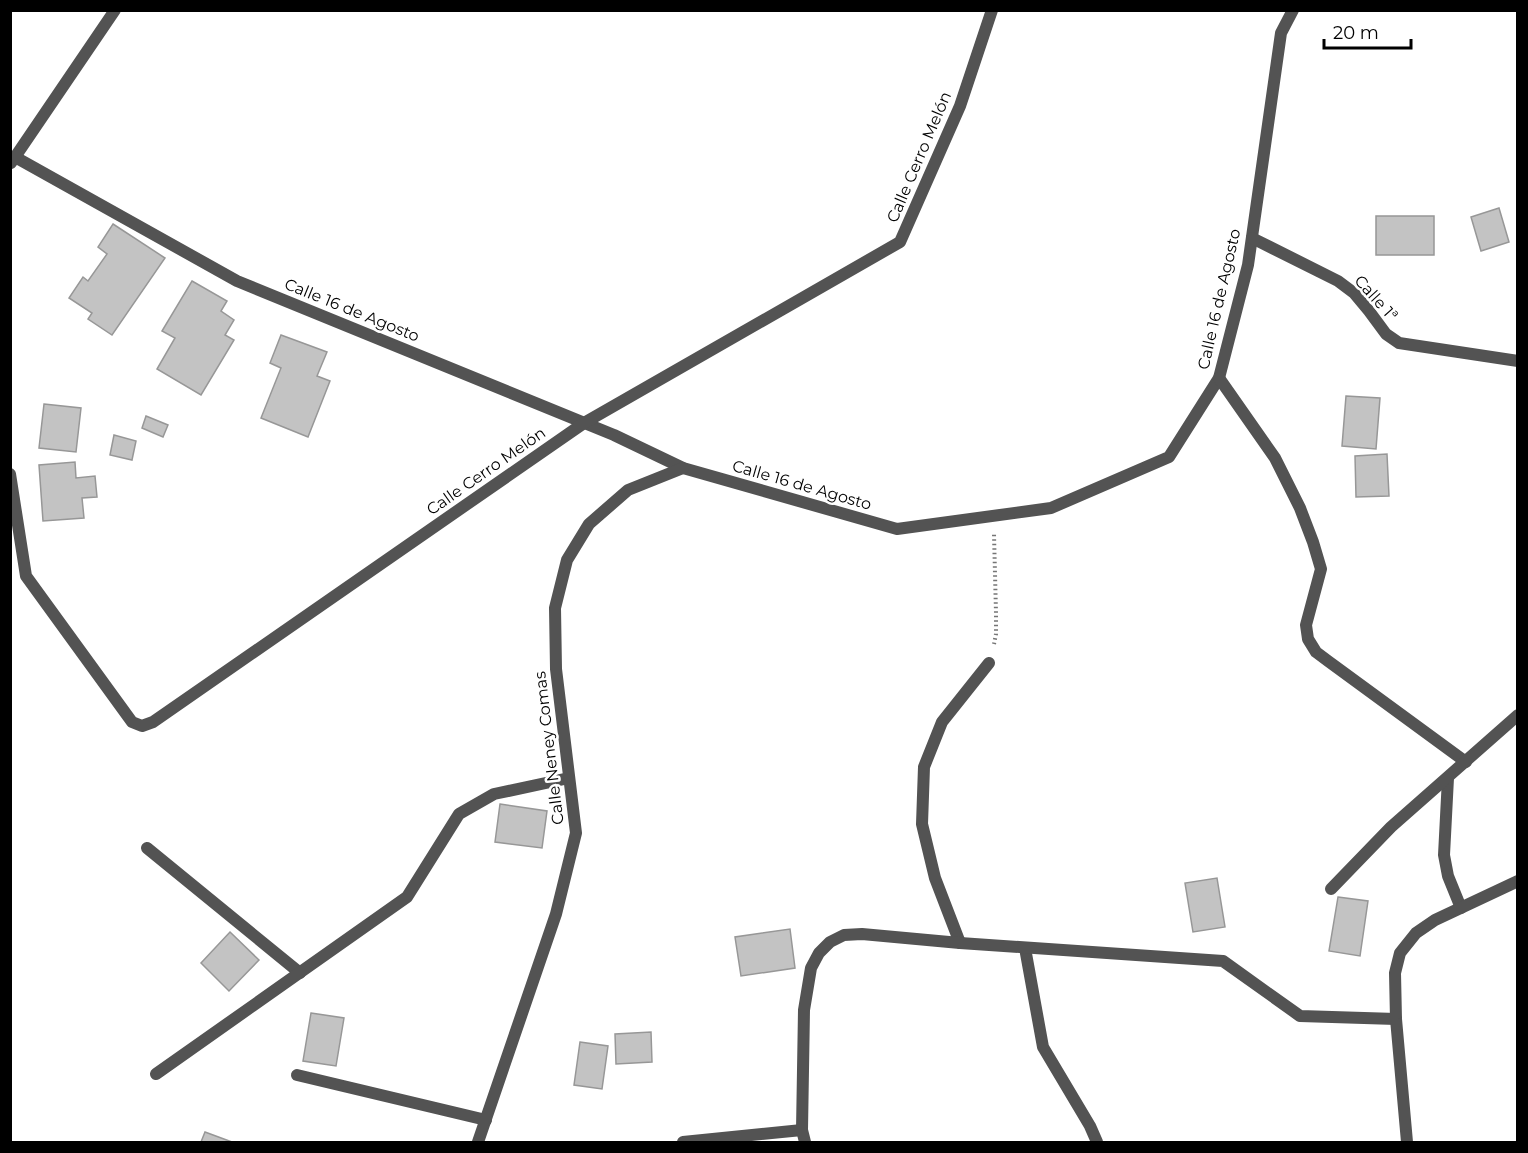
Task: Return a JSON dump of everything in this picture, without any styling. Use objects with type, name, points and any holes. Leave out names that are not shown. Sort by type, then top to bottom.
[{"type":"street","points":[[13,161],[115,10]]},
{"type":"street","name":"Calle Cerro Melón","points":[[10,474],[26,576],[132,722],[142,726],[153,722],[584,423],[900,242],[960,106],[992,10]]},
{"type":"street","name":"Calle 16 de Agosto","points":[[13,161],[237,280],[614,435],[683,468],[897,529],[1051,508],[1169,457],[1219,378],[1248,265],[1281,33],[1293,10]]},
{"type":"street","name":"Calle 1ª","points":[[1252,238],[1338,281],[1354,293],[1386,334],[1399,343],[1518,362]]},
{"type":"street","points":[[1219,378],[1275,458],[1300,508],[1313,542],[1321,569],[1306,625],[1308,639],[1316,652],[1466,762]]},
{"type":"street","name":"Calle Neney Comas","points":[[478,1143],[556,914],[576,833],[556,669],[555,608],[567,560],[589,524],[628,490],[683,468]]},
{"type":"street","points":[[960,943],[935,878],[922,824],[924,767],[942,722],[989,663]]},
{"type":"street","points":[[1331,889],[1391,827],[1518,715]]},
{"type":"street","points":[[156,1074],[407,897],[459,814],[494,794],[569,778]]},
{"type":"street","points":[[1448,778],[1444,855],[1448,876],[1461,908]]},
{"type":"street","points":[[147,848],[300,973]]},
{"type":"street","points":[[1407,1143],[1396,1019],[1395,973],[1400,952],[1416,933],[1461,908],[1518,881]]},
{"type":"street","points":[[683,1143],[803,1136],[804,1010],[811,968],[819,952],[830,942],[844,935],[862,934],[1025,948],[1223,961],[1300,1016],[1396,1019]]},
{"type":"street","points":[[1025,948],[1043,1047],[1090,1126],[1097,1143]]},
{"type":"street","points":[[297,1075],[486,1120]]},
{"type":"path","points":[[989,663],[996,634],[993,516]]},
{"type":"building","points":[[1499,208],[1509,242],[1481,251],[1471,217]]},
{"type":"building","points":[[1376,216],[1434,216],[1434,255],[1376,255]]},
{"type":"building","points":[[113,224],[165,258],[112,335],[88,319],[92,313],[69,298],[83,277],[88,281],[107,254],[98,247]]},
{"type":"building","points":[[192,281],[227,301],[221,311],[234,320],[225,335],[234,340],[201,395],[157,369],[175,338],[162,331]]},
{"type":"building","points":[[281,335],[327,352],[317,376],[330,381],[308,437],[261,418],[281,368],[270,363]]},
{"type":"building","points":[[1346,396],[1380,398],[1376,449],[1342,446]]},
{"type":"building","points":[[44,404],[81,408],[76,452],[39,448]]},
{"type":"building","points":[[146,416],[168,425],[163,437],[142,428]]},
{"type":"building","points":[[114,435],[136,441],[132,460],[110,455]]},
{"type":"building","points":[[1387,454],[1389,496],[1356,497],[1355,456]]},
{"type":"building","points":[[75,462],[76,478],[95,476],[97,497],[82,498],[84,518],[43,521],[39,465]]},
{"type":"building","points":[[500,804],[547,811],[542,848],[495,842]]},
{"type":"building","points":[[1217,878],[1225,927],[1193,932],[1185,883]]},
{"type":"building","points":[[1338,897],[1368,901],[1360,956],[1329,951]]},
{"type":"building","points":[[790,929],[795,968],[741,976],[735,937]]},
{"type":"building","points":[[230,932],[259,960],[229,991],[201,963]]},
{"type":"building","points":[[311,1013],[344,1018],[336,1066],[303,1061]]},
{"type":"building","points":[[651,1032],[652,1062],[616,1064],[615,1034]]},
{"type":"building","points":[[580,1042],[608,1046],[602,1089],[574,1085]]},
{"type":"building","points":[[205,1132],[232,1142],[201,1142]]}]
